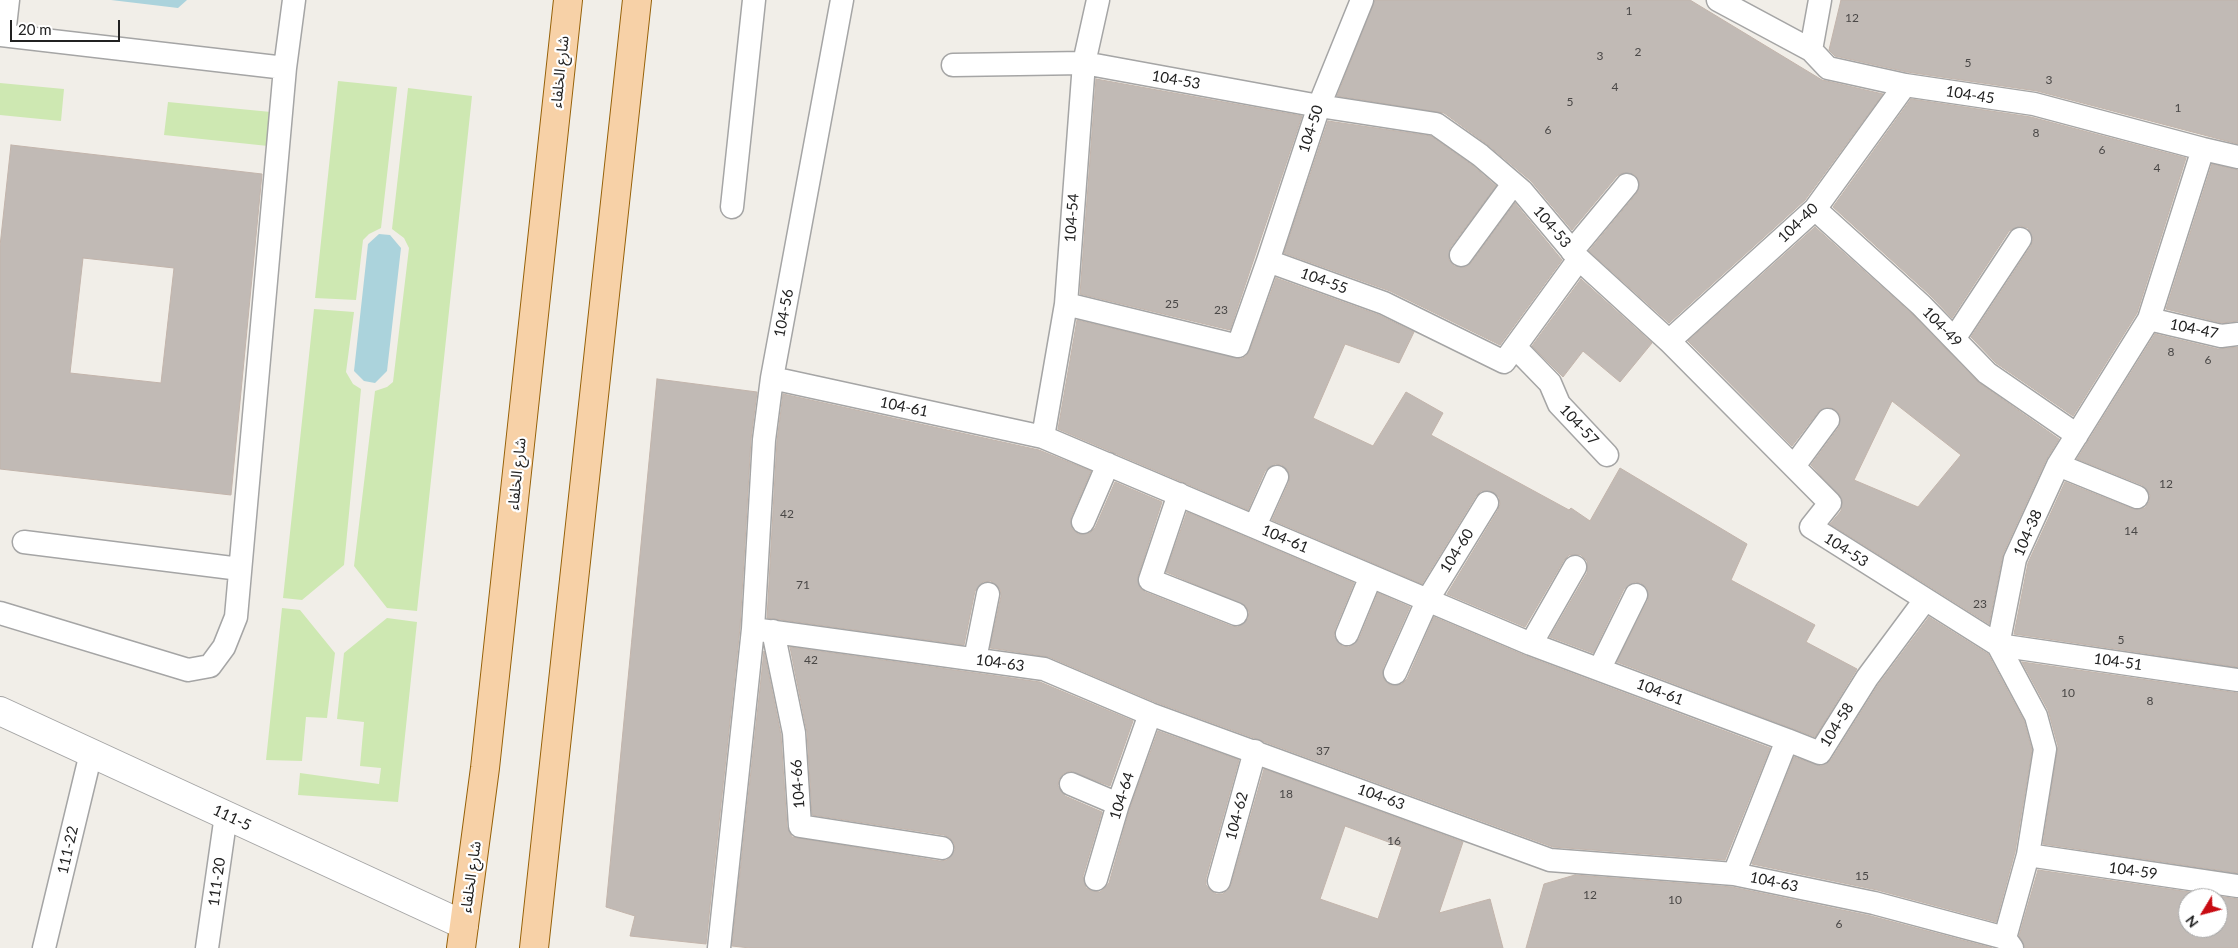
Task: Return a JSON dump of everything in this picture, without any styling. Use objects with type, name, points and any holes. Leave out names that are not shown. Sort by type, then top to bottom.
[{"type":"main road","name":"شارع الخلفاء","points":[[462,937],[486,758],[568,0]]},
{"type":"main road","points":[[534,948],[636,0]]},
{"type":"street","name":"111-5","points":[[0,711],[226,815],[462,937]]},
{"type":"lane","points":[[8,0],[2,35],[285,68]]},
{"type":"lane","points":[[0,613],[188,670],[210,666],[224,648],[236,617],[285,68],[294,0]]},
{"type":"lane","points":[[557,0],[564,34]]},
{"type":"lane","points":[[732,207],[754,0]]},
{"type":"lane","name":"104-56","points":[[762,630],[764,440],[772,378],[842,0]]},
{"type":"lane","name":"104-54","points":[[1043,437],[1066,304],[1084,63],[1098,0]]},
{"type":"lane","name":"104-50","points":[[1268,261],[1319,106],[1362,0]]},
{"type":"lane","name":"104-45","points":[[1718,0],[1811,50],[1828,68],[1905,85],[2034,104],[2238,157]]},
{"type":"lane","points":[[1811,50],[1820,0]]},
{"type":"lane","name":"104-53","points":[[953,65],[1084,63],[1319,106],[1436,124],[1480,155],[1522,191],[1575,255],[1669,341],[1830,503],[1811,527],[1998,645]]},
{"type":"lane","name":"104-40","points":[[1669,341],[1815,209],[1905,85]]},
{"type":"lane","name":"104-38","points":[[1998,645],[2015,559],[2058,465],[2149,319],[2202,149]]},
{"type":"lane","points":[[1461,255],[1514,184]]},
{"type":"lane","name":"104-55","points":[[1268,261],[1384,303],[1504,362],[1516,348],[1575,255],[1627,185]]},
{"type":"lane","name":"104-49","points":[[1815,209],[1921,305],[1986,373],[2077,435]]},
{"type":"lane","points":[[1954,340],[2020,239]]},
{"type":"lane","points":[[1066,304],[1238,346],[1268,261]]},
{"type":"lane","name":"104-47","points":[[2149,319],[2220,336],[2238,334]]},
{"type":"lane","name":"104-57","points":[[1516,348],[1550,383],[1559,404],[1607,455]]},
{"type":"lane","name":"104-61","points":[[772,378],[1043,437],[1531,644],[1600,668],[1787,740]]},
{"type":"lane","points":[[1794,466],[1828,420]]},
{"type":"lane","points":[[1083,522],[1108,464]]},
{"type":"lane","points":[[2058,465],[2137,497]]},
{"type":"lane","points":[[1255,526],[1277,477]]},
{"type":"lane","points":[[1179,494],[1150,580],[1236,614]]},
{"type":"lane","name":"104-60","points":[[1395,673],[1428,599],[1487,503]]},
{"type":"lane","points":[[24,542],[240,569]]},
{"type":"lane","points":[[1531,644],[1575,568]]},
{"type":"lane","points":[[1347,634],[1371,576]]},
{"type":"lane","points":[[975,659],[988,594]]},
{"type":"lane","points":[[1600,668],[1636,595]]},
{"type":"lane","name":"104-58","points":[[1787,740],[1820,753],[1867,678],[1925,600]]},
{"type":"lane","points":[[719,948],[762,630]]},
{"type":"lane","name":"104-63","points":[[762,630],[1044,669],[1150,714],[1550,860],[1734,874],[1874,902],[2008,943]]},
{"type":"lane","name":"104-66","points":[[762,630],[794,733],[800,826],[942,848]]},
{"type":"lane","points":[[1998,645],[2036,716],[2045,749],[2028,855],[2008,943]]},
{"type":"lane","name":"104-51","points":[[1998,645],[2238,680]]},
{"type":"lane","name":"104-64","points":[[1096,878],[1118,804],[1150,714]]},
{"type":"lane","points":[[1734,874],[1787,740]]},
{"type":"lane","name":"104-62","points":[[1219,881],[1255,751]]},
{"type":"lane","name":"111-22","points":[[44,948],[91,753]]},
{"type":"lane","points":[[1071,784],[1118,804]]},
{"type":"lane","name":"111-20","points":[[207,948],[226,815]]},
{"type":"lane","name":"104-59","points":[[2028,855],[2238,886]]},
{"type":"green space","points":[[338,81],[397,87],[381,228],[369,234],[363,240],[356,300],[315,298]]},
{"type":"green space","points":[[0,83],[64,89],[61,121],[0,115]]},
{"type":"green space","points":[[408,88],[472,96],[417,611],[387,608],[354,566],[375,391],[387,387],[393,382],[409,248],[404,238],[392,229]]},
{"type":"green space","points":[[168,102],[271,112],[268,146],[164,135]]},
{"type":"green space","points":[[314,309],[354,312],[346,372],[353,384],[361,389],[344,565],[302,600],[283,598]]},
{"type":"green space","points":[[282,608],[300,610],[335,653],[327,718],[306,717],[302,761],[266,760]]},
{"type":"green space","points":[[387,618],[417,622],[398,802],[298,795],[300,773],[379,784],[381,768],[360,766],[364,722],[337,719],[344,653]]},
{"type":"water","points":[[111,0],[187,0],[178,8]]},
{"type":"water","points":[[379,234],[390,235],[401,248],[387,371],[375,383],[364,381],[354,371],[368,244]]},
{"type":"building","points":[[1375,0],[1690,0],[1822,80],[1883,94],[1805,200],[1669,323],[1589,251],[1637,193],[1639,181],[1635,175],[1623,173],[1617,176],[1572,230],[1531,181],[1488,145],[1444,113],[1337,96]]},
{"type":"building","points":[[1841,0],[2238,0],[2238,144],[2037,91],[1907,72],[1835,56],[1829,50]]},
{"type":"building","points":[[1096,79],[1302,116],[1230,330],[1080,294]]},
{"type":"building","points":[[1911,99],[2031,117],[2186,158],[2137,313],[2073,416],[1996,363],[1971,337],[2031,246],[2033,239],[2028,228],[2020,226],[2009,231],[1952,318],[1930,295],[1833,207]]},
{"type":"building","points":[[1328,121],[1431,136],[1472,165],[1496,186],[1450,248],[1449,260],[1454,266],[1466,267],[1471,263],[1515,203],[1562,260],[1500,345],[1390,291],[1284,253]]},
{"type":"building","points":[[11,145],[262,174],[231,495],[0,469],[0,246]],"holes":[[[83,258],[174,268],[161,383],[70,373]]]},
{"type":"building","points":[[2212,164],[2238,170],[2238,321],[2222,323],[2166,309]]},
{"type":"building","points":[[1815,227],[1912,314],[1978,382],[2059,439],[2046,460],[2003,554],[1989,624],[1830,524],[1841,511],[1842,499],[1811,465],[1839,427],[1840,415],[1836,410],[1829,407],[1818,412],[1792,446],[1688,341]],"holes":[[[1892,401],[1961,455],[1918,507],[1854,480]]]},
{"type":"building","points":[[1276,278],[1379,315],[1414,332],[1399,363],[1345,344],[1313,418],[1373,446],[1406,392],[1443,413],[1431,435],[1569,510],[1571,508],[1590,521],[1620,468],[1747,544],[1731,580],[1815,625],[1806,642],[1857,669],[1815,737],[1617,662],[1648,600],[1647,588],[1641,583],[1635,582],[1624,589],[1593,653],[1550,637],[1587,573],[1587,561],[1581,555],[1569,555],[1564,560],[1525,627],[1447,594],[1498,510],[1500,504],[1499,497],[1493,492],[1481,491],[1476,496],[1422,584],[1272,520],[1289,482],[1288,470],[1282,465],[1275,464],[1265,471],[1248,510],[1058,429],[1077,320],[1241,359],[1250,350]]},
{"type":"building","points":[[1581,279],[1652,343],[1620,382],[1583,351],[1563,377],[1532,346]]},
{"type":"building","points":[[2155,334],[2218,349],[2238,347],[2238,667],[2014,634],[2028,563],[2065,482],[2133,509],[2145,508],[2149,502],[2150,495],[2142,485],[2077,459]]},
{"type":"building","points":[[657,379],[757,392],[751,439],[740,628],[706,944],[630,936],[635,916],[606,907]]},
{"type":"building","points":[[783,394],[1039,450],[1091,471],[1071,517],[1072,529],[1078,534],[1090,533],[1095,528],[1115,482],[1162,502],[1138,576],[1140,588],[1145,592],[1231,626],[1238,627],[1248,619],[1249,612],[1246,606],[1166,572],[1187,512],[1354,583],[1335,629],[1334,636],[1342,646],[1349,647],[1359,639],[1378,593],[1410,607],[1383,668],[1384,680],[1390,685],[1402,684],[1407,679],[1434,617],[1526,656],[1770,748],[1725,860],[1553,847],[1155,702],[1049,657],[990,648],[1001,596],[1000,589],[991,581],[983,582],[975,591],[964,645],[767,618],[777,441]]},
{"type":"building","points":[[1929,617],[1988,654],[2024,721],[2032,750],[2015,852],[1996,922],[1877,890],[1752,864],[1794,757],[1821,766],[1831,760],[1878,685]]},
{"type":"building","points":[[790,647],[1040,682],[1133,721],[1110,786],[1070,771],[1063,774],[1059,779],[1058,786],[1065,796],[1102,812],[1083,876],[1086,888],[1100,892],[1109,883],[1130,808],[1158,731],[1239,760],[1206,878],[1206,885],[1216,894],[1223,894],[1231,885],[1264,769],[1463,842],[1439,913],[1490,899],[1503,948],[750,948],[732,946],[764,651],[781,735],[787,827],[792,837],[940,861],[947,860],[955,850],[954,843],[944,835],[812,815],[807,732]],"holes":[[[1345,826],[1402,847],[1378,919],[1320,899]]]},
{"type":"building","points":[[2022,662],[2238,693],[2238,873],[2043,844],[2058,746],[2048,710]]},
{"type":"building","points":[[2038,870],[2178,890],[2178,938],[2228,938],[2228,898],[2238,899],[2238,948],[2025,948],[2019,936]]},
{"type":"building","points":[[1575,875],[1732,887],[1871,916],[1992,948],[1526,948],[1544,884]]}]
